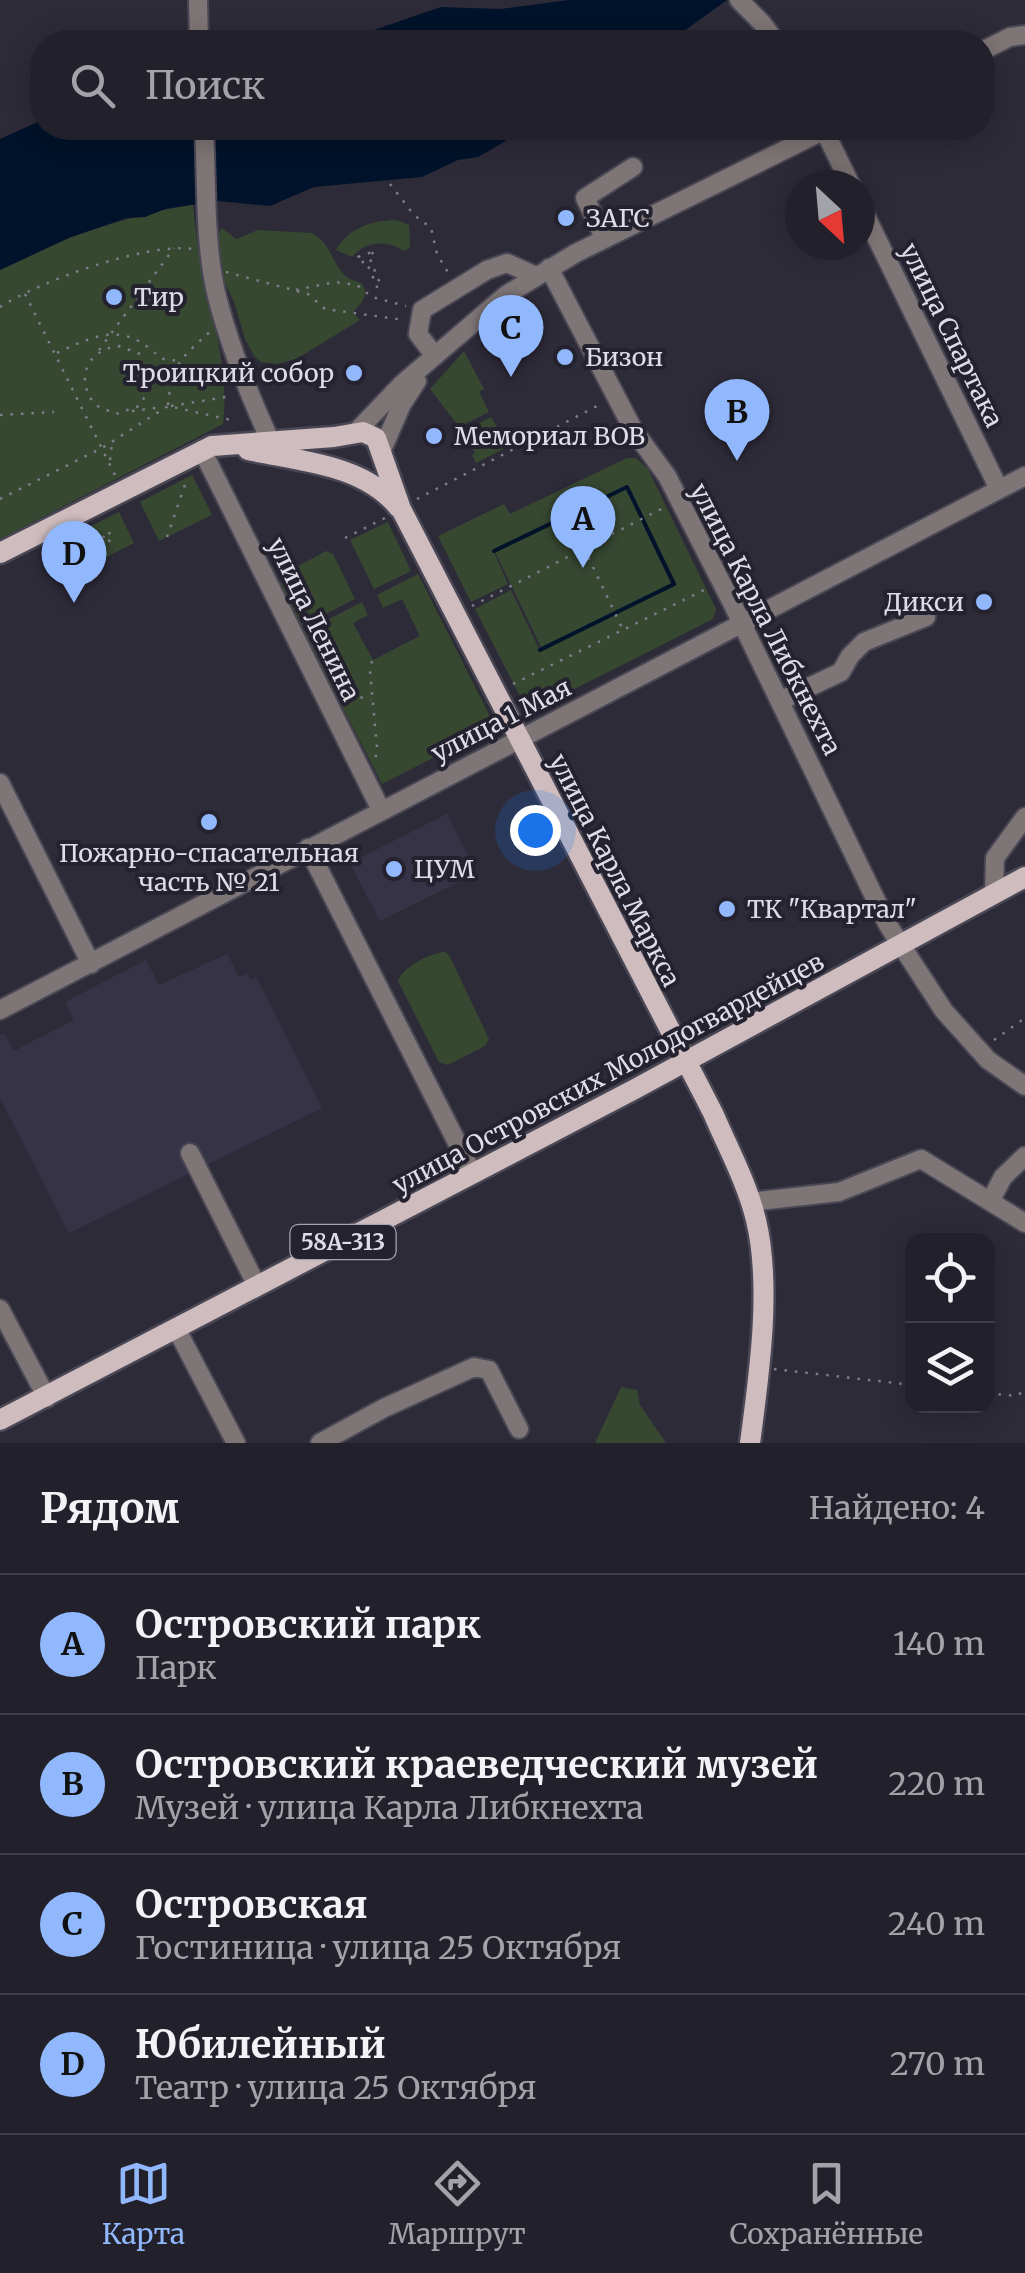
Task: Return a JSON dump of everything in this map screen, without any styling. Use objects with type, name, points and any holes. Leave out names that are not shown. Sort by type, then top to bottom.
[{"type":"main road","points":[[353,433],[339,453],[352,473],[400,509]]},
{"type":"main road","points":[[0,553],[202,450],[224,445],[353,433],[376,438],[382,454],[369,474],[224,445]]},
{"type":"main road","name":"улица Карла Маркса","points":[[382,454],[400,509],[713,1113],[750,1202],[761,1246],[758,1367],[750,1443]]},
{"type":"main road","name":"улица Островских Молодогвардейцев","points":[[0,1420],[686,1062],[1025,878]]},
{"type":"street","points":[[198,0],[198,30]]},
{"type":"street","points":[[739,0],[767,30]]},
{"type":"street","points":[[995,45],[1024,33]]},
{"type":"street","points":[[205,140],[210,252],[224,319],[249,394],[271,442]]},
{"type":"street","points":[[353,433],[466,326],[542,272],[801,140]]},
{"type":"street","points":[[830,140],[844,170]]},
{"type":"street","points":[[605,239],[586,198],[633,167]]},
{"type":"street","name":"улица Спартака","points":[[875,235],[998,489]]},
{"type":"street","points":[[435,356],[418,334],[421,316],[487,270],[507,263],[542,272]]},
{"type":"street","name":"улица Карла Либкнехта","points":[[542,272],[640,441],[666,476],[888,925],[944,1011],[983,1055],[1025,1086]]},
{"type":"street","points":[[382,454],[402,404],[435,356]]},
{"type":"street","name":"улица Ленина","points":[[202,450],[381,810]]},
{"type":"street","name":"улица 1 Мая","points":[[0,1010],[1025,476]]},
{"type":"street","points":[[780,701],[841,672],[864,642],[926,617]]},
{"type":"street","points":[[0,783],[91,964]]},
{"type":"street","points":[[994,894],[995,858],[1025,818]]},
{"type":"street","points":[[308,848],[473,1174]]},
{"type":"street","points":[[190,1153],[258,1286]]},
{"type":"street","points":[[990,1200],[1003,1177],[1025,1156]]},
{"type":"street","points":[[750,1202],[838,1192],[920,1159],[1025,1223]]},
{"type":"street","points":[[0,1309],[47,1398]]},
{"type":"street","points":[[176,1328],[236,1443]]},
{"type":"street","points":[[320,1443],[384,1408],[474,1367],[490,1370],[520,1428]]},
{"type":"path","points":[[390,184],[414,214],[432,228],[437,254],[457,288]]},
{"type":"path","points":[[0,308],[24,292],[94,267],[175,246],[210,252]]},
{"type":"path","points":[[175,246],[84,373],[88,396],[105,411],[128,412],[226,396]]},
{"type":"path","points":[[372,252],[374,257],[370,259],[381,286],[377,287],[366,260],[360,263],[358,258],[372,252]]},
{"type":"path","points":[[224,271],[308,294],[325,308],[421,316]]},
{"type":"path","points":[[293,291],[335,282],[357,285],[372,297],[421,316]]},
{"type":"path","points":[[24,292],[122,490]]},
{"type":"path","points":[[168,406],[171,377],[178,360],[224,319]]},
{"type":"path","points":[[55,354],[87,338],[112,333],[130,336],[168,362],[178,360]]},
{"type":"path","points":[[96,353],[119,346],[140,354]]},
{"type":"path","points":[[128,412],[146,398],[151,386]]},
{"type":"path","points":[[346,538],[616,397]]},
{"type":"path","points":[[0,500],[102,448],[168,406],[231,420]]},
{"type":"path","points":[[0,415],[54,412]]},
{"type":"path","points":[[109,463],[112,442]]},
{"type":"path","points":[[167,537],[188,478]]},
{"type":"path","points":[[468,609],[666,506]]},
{"type":"path","points":[[88,545],[103,538]]},
{"type":"path","points":[[584,547],[623,630]]},
{"type":"path","points":[[513,684],[707,588]]},
{"type":"path","points":[[372,661],[377,748],[374,768]]},
{"type":"path","points":[[334,690],[372,700]]},
{"type":"path","points":[[983,1055],[1025,1018]]},
{"type":"path","points":[[758,1367],[905,1384]]},
{"type":"path","points":[[995,1394],[1014,1396],[1025,1391]]},
{"type":"shaded area","points":[[447,814],[477,873],[380,921],[350,863]]},
{"type":"shaded area","points":[[227,954],[239,977],[247,973],[250,980],[256,977],[322,1108],[69,1233],[0,1098],[0,1035],[4,1033],[14,1051],[74,1020],[65,1002],[146,960],[159,985]]},
{"type":"green space","points":[[193,204],[223,371],[223,424],[0,539],[0,270],[87,232]]},
{"type":"green space","points":[[396,220],[409,225],[410,247],[405,251],[391,245],[370,245],[352,257],[336,250],[347,236],[362,227]]},
{"type":"green space","points":[[222,228],[236,239],[258,230],[312,233],[324,243],[342,272],[363,285],[364,298],[353,313],[360,320],[296,359],[277,364],[261,362],[245,339],[222,277],[218,234]]},
{"type":"green space","points":[[464,351],[484,389],[479,392],[489,412],[459,427],[430,389]]},
{"type":"green space","points":[[491,417],[509,446],[476,463],[464,431]]},
{"type":"green space","points":[[627,458],[636,458],[648,469],[716,609],[713,619],[535,709],[521,698],[475,609],[511,590],[540,651],[677,585],[628,485],[493,550],[508,584],[471,602],[438,536],[504,504],[510,514]]},
{"type":"green space","points":[[192,475],[212,515],[159,541],[140,502]]},
{"type":"green space","points":[[626,488],[671,584],[541,647],[495,552]]},
{"type":"green space","points":[[119,512],[134,543],[97,562],[81,531]]},
{"type":"green space","points":[[388,522],[411,571],[374,589],[350,540]]},
{"type":"green space","points":[[326,551],[333,554],[355,599],[302,626],[281,586],[280,576]]},
{"type":"green space","points":[[418,574],[495,726],[382,784],[304,632],[362,602],[368,615],[353,623],[373,660],[420,636],[402,599],[383,608],[377,595]]},
{"type":"green space","points":[[445,952],[489,1039],[485,1046],[448,1065],[439,1062],[398,981],[417,962]]},
{"type":"green space","points":[[621,1387],[637,1390],[640,1405],[666,1443],[595,1443]]},
{"type":"water","points":[[569,0],[727,0],[686,30],[374,30],[441,7],[500,9]]},
{"type":"water","points":[[30,125],[30,140],[507,140],[478,157],[458,160],[422,177],[314,187],[270,206],[218,201],[127,218],[71,237],[0,270],[0,139]]},
{"type":"waterway","points":[[494,551],[627,487],[674,584],[540,650]]},
{"type":"place","name":"ЗАГС","points":[[566,218]]},
{"type":"place","name":"Тир","points":[[114,297]]},
{"type":"place","name":"Бизон","points":[[565,357]]},
{"type":"place","name":"Троицкий собор","points":[[354,373]]},
{"type":"place","name":"Островская","points":[[511,377]]},
{"type":"place","name":"Мемориал ВОВ","points":[[434,436]]},
{"type":"place","name":"Островский краеведческий музей","points":[[737,461]]},
{"type":"place","name":"Островский парк","points":[[583,568]]},
{"type":"place","name":"Дикси","points":[[984,602]]},
{"type":"place","name":"Юбилейный","points":[[74,603]]},
{"type":"place","name":"Пожарно-спасательная часть № 21","points":[[209,822]]},
{"type":"place","name":"ЦУМ","points":[[394,869]]},
{"type":"place","name":"ТК \"Квартал\"","points":[[727,909]]}]
